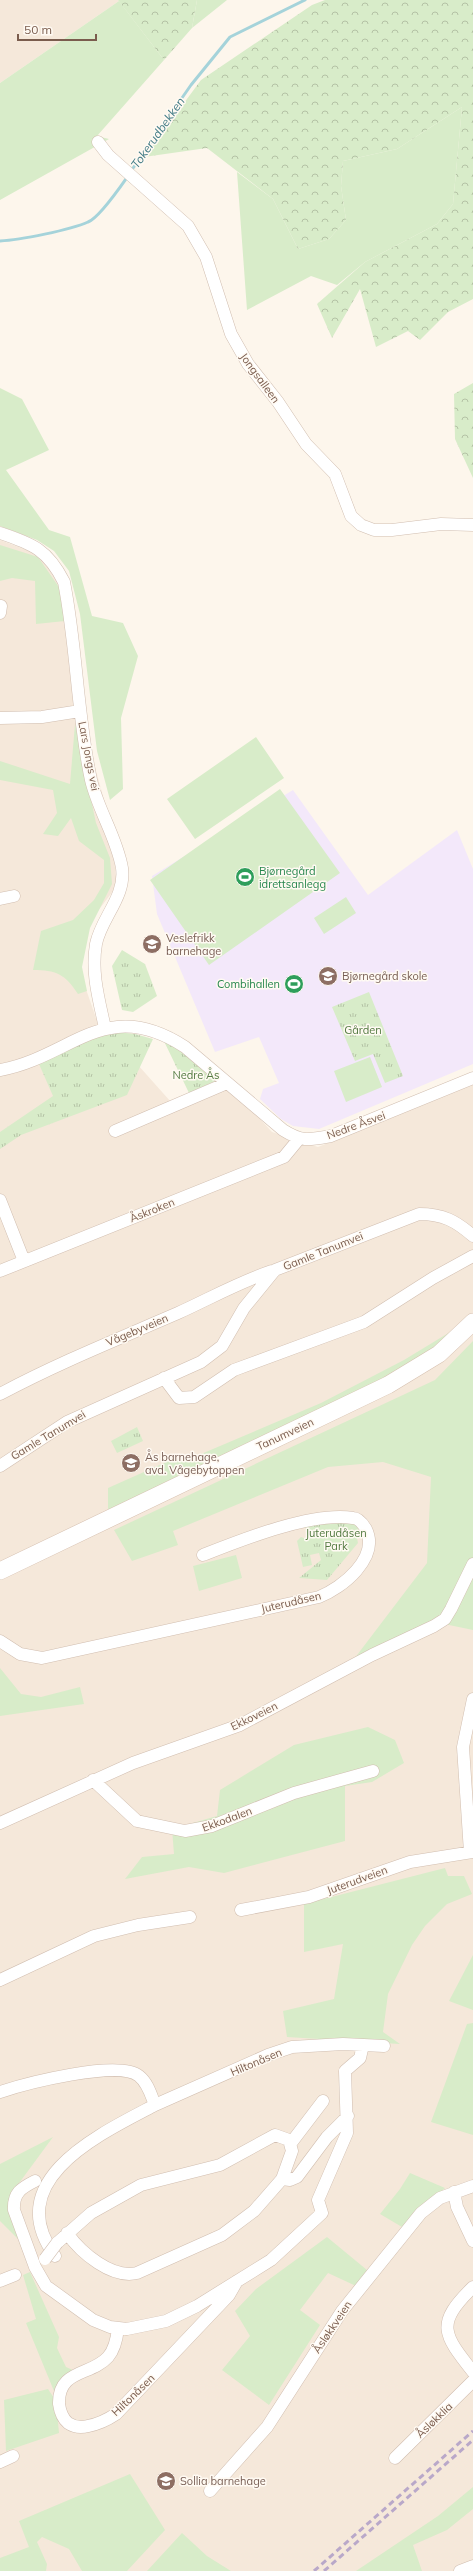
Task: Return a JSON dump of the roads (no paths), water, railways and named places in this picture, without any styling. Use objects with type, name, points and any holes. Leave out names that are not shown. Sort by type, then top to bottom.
[{"type":"main road","name":"Tanumveien","points":[[0,1571],[388,1385],[439,1354],[473,1322]]},
{"type":"street","name":"Jongsalleen","points":[[98,142],[108,155],[188,226],[206,257],[231,334],[248,364],[278,402],[306,444],[335,474],[351,516],[361,525],[374,530],[392,530],[441,524],[473,525]]},
{"type":"street","name":"Lars Jongs vei","points":[[0,533],[40,549],[56,567],[64,582],[80,711],[92,781],[122,869],[122,886],[105,918],[96,943],[96,979],[106,1028]]},
{"type":"street","points":[[0,718],[42,717],[80,711]]},
{"type":"street","points":[[0,899],[14,896]]},
{"type":"street","points":[[0,1070],[34,1060],[69,1042],[106,1028],[145,1029],[173,1040],[283,1130],[298,1140]]},
{"type":"street","name":"Nedre Åsvei","points":[[298,1140],[331,1136],[473,1078]]},
{"type":"street","points":[[114,1131],[227,1083]]},
{"type":"street","name":"Åskroken","points":[[0,1271],[284,1157],[298,1140]]},
{"type":"street","points":[[0,1200],[24,1261]]},
{"type":"street","name":"Gamle Tanumvei","points":[[0,1466],[66,1422],[201,1362],[213,1354],[222,1346],[256,1291],[275,1270],[420,1214],[434,1214],[450,1218],[473,1236]]},
{"type":"street","points":[[164,1378],[179,1398],[194,1397],[234,1370],[364,1322],[433,1278],[473,1256]]},
{"type":"street","name":"Vågebyveien","points":[[0,1394],[59,1363],[179,1312],[247,1280],[275,1270]]},
{"type":"street","name":"Juterudåsen","points":[[2,1646],[20,1654],[42,1658],[319,1597],[334,1590],[344,1582],[365,1559],[369,1550],[369,1535],[364,1525],[355,1518],[333,1517],[260,1533],[203,1555]]},
{"type":"street","name":"Ekkoveien","points":[[0,1823],[133,1763],[240,1725],[372,1655],[434,1626],[445,1619],[473,1564]]},
{"type":"street","points":[[472,1852],[463,1747],[473,1700]]},
{"type":"street","name":"Ekkodalen","points":[[93,1780],[137,1821],[185,1831],[208,1827],[294,1793],[373,1770]]},
{"type":"street","name":"Juterudveien","points":[[241,1910],[309,1897],[410,1862],[472,1852]]},
{"type":"street","points":[[0,1980],[94,1936],[138,1924],[190,1917]]},
{"type":"street","name":"Hiltonåsen","points":[[363,2045],[360,2058],[345,2071],[348,2116],[345,2138],[318,2200],[322,2213],[271,2260],[176,2317],[146,2326],[118,2328],[93,2320],[66,2302],[46,2286],[35,2267],[17,2219],[14,2202],[22,2187],[35,2181],[72,2150],[156,2105],[268,2055],[292,2047],[315,2044],[363,2045],[384,2046]]},
{"type":"street","points":[[0,2092],[40,2080],[121,2070],[138,2075],[147,2086],[156,2105]]},
{"type":"street","points":[[291,2143],[296,2139],[323,2100]]},
{"type":"street","points":[[282,2179],[290,2180],[297,2177],[327,2137],[348,2116]]},
{"type":"street","points":[[35,2267],[50,2257],[57,2243],[67,2233],[91,2213],[141,2185],[220,2165],[275,2135],[284,2137],[291,2143],[292,2151],[282,2179],[254,2211],[233,2229],[137,2273],[123,2274],[114,2271],[77,2245],[67,2233]]},
{"type":"street","name":"Hiltonåsen","points":[[35,2181],[27,2206],[36,2233],[50,2257]]},
{"type":"street","name":"Åsløkkveien","points":[[210,2491],[267,2427],[329,2330],[364,2282],[421,2213],[431,2204],[454,2192],[473,2186]]},
{"type":"street","points":[[454,2192],[457,2207],[473,2241]]},
{"type":"street","points":[[0,2281],[15,2275]]},
{"type":"street","name":"Hiltonåsen","points":[[118,2328],[116,2340],[107,2358],[68,2380],[62,2386],[59,2407],[65,2420],[70,2424],[87,2427],[102,2422],[116,2414],[229,2295],[237,2281]]},
{"type":"street","points":[[473,2287],[451,2310],[447,2319],[447,2330],[458,2352],[473,2372]]},
{"type":"street","name":"Åsløkklia","points":[[395,2458],[473,2382]]},
{"type":"street","points":[[0,2462],[13,2456]]},
{"type":"street","points":[[460,2571],[473,2566]]},
{"type":"waterway","name":"Tokerudbekken","points":[[131,171],[191,85],[230,37],[305,0]]},
{"type":"waterway","name":"Tokerudbekken","points":[[0,241],[45,234],[88,222],[98,215],[128,176]]},
{"type":"railway","points":[[314,2571],[473,2431]]},
{"type":"railway","points":[[324,2571],[473,2440]]},
{"type":"place","name":"Bjørnegård idrettsanlegg","points":[[245,877]]},
{"type":"place","name":"Veslefrikk barnehage","points":[[152,944]]},
{"type":"place","name":"Bjørnegård skole","points":[[328,976]]},
{"type":"place","name":"Combihallen","points":[[294,984]]},
{"type":"place","name":"Ås barnehage, avd. Vågebytoppen","points":[[131,1463]]},
{"type":"place","name":"Sollia barnehage","points":[[166,2481]]},
{"type":"park label","name":"Gården","points":[[363,1030]]},
{"type":"park label","name":"Nedre Ås","points":[[196,1075]]},
{"type":"park label","name":"Juterudåsen Park","points":[[336,1539]]}]
